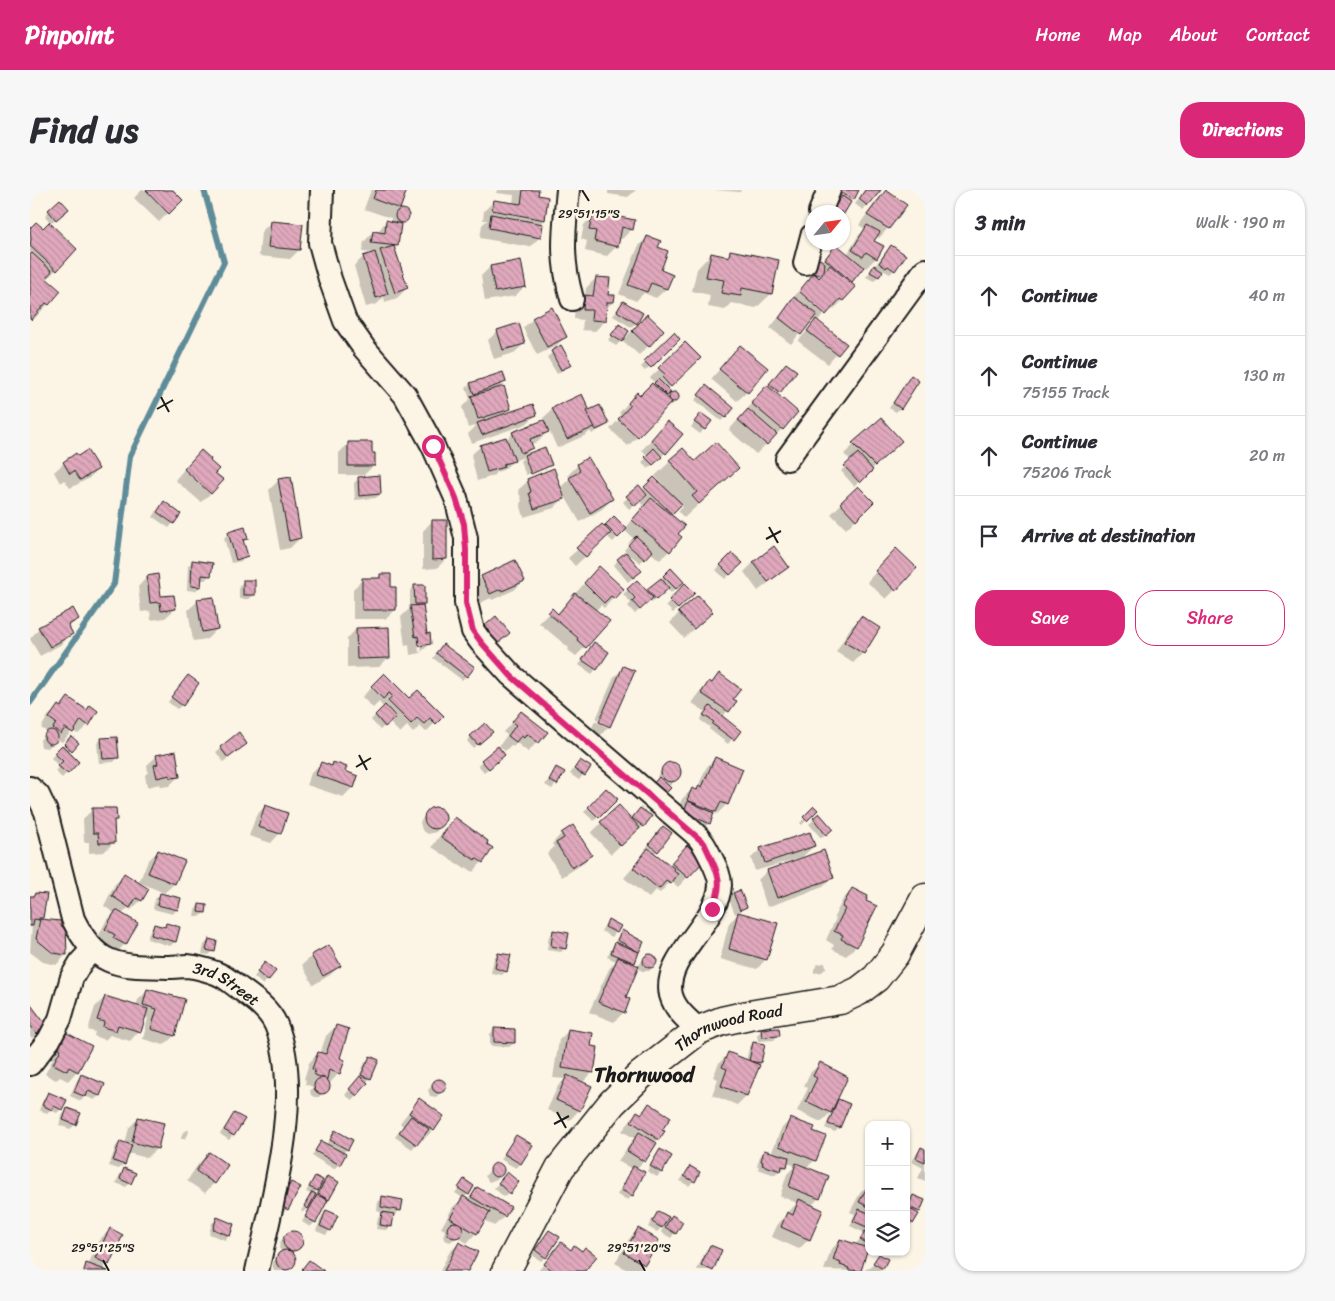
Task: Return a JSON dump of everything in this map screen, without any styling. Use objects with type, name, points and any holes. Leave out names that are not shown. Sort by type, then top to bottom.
[{"type":"street","points":[[322,190],[320,243],[330,279],[345,320],[364,348],[406,395],[433,446],[456,498],[464,524],[466,603],[473,631],[511,676],[704,843],[718,873],[720,885],[717,898],[706,920],[679,958],[671,979],[670,994],[677,1009],[699,1030]]},
{"type":"street","points":[[568,190],[563,248],[565,278],[572,300]]},
{"type":"street","points":[[823,205],[829,190]]},
{"type":"street","points":[[805,263],[808,250]]},
{"type":"street","points":[[787,459],[925,270]]},
{"type":"street","name":"3rd Street","points":[[30,788],[38,796],[46,812],[73,918],[80,934],[92,950],[110,961],[124,966],[188,966],[220,974],[252,997],[265,1009],[275,1024],[284,1050],[288,1090],[281,1159],[256,1271]]},
{"type":"street","name":"Thornwood Road","points":[[506,1271],[560,1168],[612,1103],[641,1075],[699,1030],[722,1021],[748,1014],[840,1000],[859,991],[876,978],[895,954],[925,898]]},
{"type":"street","points":[[30,1064],[49,1040],[60,1019],[72,977],[81,962],[92,950]]},
{"type":"building","points":[[146,190],[173,190],[183,200],[169,214]]},
{"type":"building","points":[[376,190],[407,190],[400,209],[373,199]]},
{"type":"building","points":[[523,190],[539,190],[538,195],[548,197],[545,220],[492,210],[494,200],[521,204]]},
{"type":"building","points":[[836,190],[859,190],[854,200]]},
{"type":"building","points":[[865,190],[881,190],[868,206],[859,199]]},
{"type":"building","points":[[886,190],[907,205],[889,229],[867,215]]},
{"type":"building","points":[[842,196],[851,202],[849,205],[836,205]]},
{"type":"building","points":[[60,199],[69,209],[56,220],[48,210]]},
{"type":"building","points":[[402,209],[407,211],[409,216],[407,221],[402,223],[397,221],[395,216],[397,211]]},
{"type":"building","points":[[599,213],[635,220],[633,230],[622,227],[618,247],[594,241],[596,231],[589,230],[593,214],[599,215]]},
{"type":"building","points":[[491,214],[543,224],[541,238],[489,228]]},
{"type":"building","points":[[386,220],[401,224],[398,246],[371,243],[373,231],[385,233]]},
{"type":"building","points":[[271,221],[303,224],[300,250],[268,247]]},
{"type":"building","points":[[36,222],[43,228],[49,222],[77,249],[57,271],[30,246],[30,228]]},
{"type":"building","points":[[867,225],[880,232],[874,241],[884,246],[877,259],[866,252],[863,257],[852,250]]},
{"type":"building","points":[[647,236],[661,241],[658,247],[668,251],[661,270],[673,275],[667,289],[651,283],[647,292],[628,285]]},
{"type":"building","points":[[891,245],[906,255],[895,271],[879,263]]},
{"type":"building","points":[[394,246],[408,288],[395,293],[380,250]]},
{"type":"building","points":[[730,250],[779,260],[772,294],[742,288],[741,296],[721,293],[724,280],[706,277],[711,253],[729,257]]},
{"type":"building","points":[[832,250],[843,250],[864,267],[852,282],[825,259]]},
{"type":"building","points":[[375,252],[388,294],[376,298],[363,256]]},
{"type":"building","points":[[32,253],[52,271],[46,278],[61,291],[49,305],[46,303],[31,320],[30,255]]},
{"type":"building","points":[[820,259],[825,263],[824,272],[817,275],[810,270],[813,262]]},
{"type":"building","points":[[521,260],[526,287],[495,292],[490,266]]},
{"type":"building","points":[[830,265],[856,287],[843,301],[840,299],[826,315],[799,291],[814,273],[819,278]]},
{"type":"building","points":[[874,265],[883,271],[879,277],[870,272]]},
{"type":"building","points":[[596,277],[610,278],[608,295],[615,295],[614,302],[607,302],[606,321],[591,320],[592,310],[583,310],[584,295],[593,296]]},
{"type":"building","points":[[794,297],[817,314],[801,335],[779,318]]},
{"type":"building","points":[[623,301],[643,313],[637,324],[617,311]]},
{"type":"building","points":[[552,307],[567,337],[547,347],[532,318]]},
{"type":"building","points":[[647,314],[664,330],[649,347],[632,331]]},
{"type":"building","points":[[816,319],[847,344],[838,355],[807,331]]},
{"type":"building","points":[[519,323],[525,344],[503,350],[497,330]]},
{"type":"building","points":[[619,324],[629,331],[622,342],[611,335]]},
{"type":"building","points":[[674,332],[680,339],[651,368],[644,361]]},
{"type":"building","points":[[685,342],[701,358],[671,387],[662,377],[665,374],[658,368]]},
{"type":"building","points":[[561,345],[572,365],[561,370],[551,351]]},
{"type":"building","points":[[740,345],[768,368],[748,393],[719,369]]},
{"type":"building","points":[[786,363],[797,371],[780,393],[769,384]]},
{"type":"building","points":[[503,372],[506,382],[474,394],[470,383]]},
{"type":"building","points":[[911,375],[919,381],[901,409],[893,403]]},
{"type":"building","points":[[658,379],[671,392],[667,396],[654,383]]},
{"type":"building","points":[[652,383],[672,402],[638,437],[618,419],[630,406],[628,403],[637,392],[640,395]]},
{"type":"building","points":[[706,385],[734,408],[726,418],[698,395]]},
{"type":"building","points":[[767,385],[798,412],[783,430],[751,403]]},
{"type":"building","points":[[504,386],[511,409],[478,419],[471,396]]},
{"type":"building","points":[[672,392],[676,392],[679,397],[678,401],[672,402],[669,399],[669,395]]},
{"type":"building","points":[[582,394],[597,426],[567,439],[552,408]]},
{"type":"building","points":[[533,404],[537,415],[482,435],[477,423]]},
{"type":"building","points":[[600,405],[609,424],[596,430],[587,411]]},
{"type":"building","points":[[748,409],[777,434],[767,445],[738,420]]},
{"type":"building","points":[[701,413],[712,421],[705,430],[694,422]]},
{"type":"building","points":[[881,418],[902,441],[875,466],[852,443]]},
{"type":"building","points":[[544,420],[549,432],[530,439],[533,448],[521,453],[512,432]]},
{"type":"building","points":[[667,421],[683,434],[666,454],[651,440]]},
{"type":"building","points":[[506,437],[515,461],[503,464],[504,467],[487,472],[480,445]]},
{"type":"building","points":[[348,442],[372,442],[372,453],[375,453],[375,466],[348,466]]},
{"type":"building","points":[[716,442],[739,468],[699,504],[692,496],[697,492],[669,460],[683,448],[695,461]]},
{"type":"building","points":[[545,447],[552,465],[531,474],[524,455]]},
{"type":"building","points":[[654,448],[662,457],[653,465],[645,457]]},
{"type":"building","points":[[87,450],[99,469],[80,480],[74,471],[70,474],[63,462],[76,453],[78,456]]},
{"type":"building","points":[[201,450],[219,469],[215,473],[224,480],[211,494],[184,469]]},
{"type":"building","points":[[858,453],[873,470],[860,483],[844,466]]},
{"type":"building","points":[[588,457],[613,499],[590,513],[569,478],[580,471],[577,464]]},
{"type":"building","points":[[554,468],[565,499],[534,509],[527,479]]},
{"type":"building","points":[[380,475],[381,494],[359,496],[358,477]]},
{"type":"building","points":[[291,477],[301,538],[289,541],[278,479]]},
{"type":"building","points":[[654,477],[682,504],[672,514],[644,487]]},
{"type":"building","points":[[639,485],[647,495],[635,506],[626,496]]},
{"type":"building","points":[[858,486],[874,502],[856,520],[840,503]]},
{"type":"building","points":[[651,498],[685,526],[678,534],[682,537],[670,552],[632,520]]},
{"type":"building","points":[[164,501],[181,514],[174,524],[157,512]]},
{"type":"building","points":[[614,516],[627,529],[618,538],[605,525]]},
{"type":"building","points":[[432,520],[447,520],[447,559],[432,560]]},
{"type":"building","points":[[602,524],[611,533],[586,557],[576,548]]},
{"type":"building","points":[[245,527],[248,539],[243,540],[248,556],[236,560],[228,532]]},
{"type":"building","points":[[636,536],[653,551],[645,560],[628,545]]},
{"type":"building","points":[[774,546],[789,567],[768,582],[753,562]]},
{"type":"building","points":[[896,548],[917,568],[896,591],[875,571]]},
{"type":"building","points":[[626,552],[642,571],[633,578],[617,559]]},
{"type":"building","points":[[732,553],[743,563],[730,575],[720,565]]},
{"type":"building","points":[[192,560],[213,563],[211,576],[202,575],[201,587],[191,586]]},
{"type":"building","points":[[515,560],[525,581],[490,594],[481,576]]},
{"type":"building","points":[[599,566],[624,589],[615,599],[611,596],[604,603],[584,583]]},
{"type":"building","points":[[671,568],[684,582],[676,589],[663,576]]},
{"type":"building","points":[[158,574],[161,596],[174,595],[176,609],[161,611],[160,602],[150,603],[147,576]]},
{"type":"building","points":[[380,574],[391,574],[391,587],[396,587],[396,610],[362,610],[362,578],[380,578]]},
{"type":"building","points":[[661,578],[669,588],[656,600],[647,589]]},
{"type":"building","points":[[243,580],[255,580],[255,595],[243,595]]},
{"type":"building","points":[[637,580],[653,598],[640,610],[632,601],[635,598],[627,589]]},
{"type":"building","points":[[685,583],[695,593],[678,609],[669,600]]},
{"type":"building","points":[[414,585],[425,585],[425,604],[415,604]]},
{"type":"building","points":[[575,593],[610,621],[586,648],[577,640],[578,638],[548,613],[552,608],[558,614]]},
{"type":"building","points":[[698,595],[713,612],[694,629],[678,612]]},
{"type":"building","points":[[213,597],[218,629],[202,632],[197,599]]},
{"type":"building","points":[[423,605],[427,634],[430,633],[431,644],[419,646],[418,636],[415,637],[410,606]]},
{"type":"building","points":[[73,608],[79,619],[68,625],[73,634],[50,647],[38,627]]},
{"type":"building","points":[[496,616],[510,633],[497,644],[482,628]]},
{"type":"building","points":[[861,616],[880,628],[864,654],[844,642]]},
{"type":"building","points":[[389,627],[390,658],[357,659],[356,628]]},
{"type":"building","points":[[594,642],[609,652],[597,670],[582,660]]},
{"type":"building","points":[[443,644],[475,667],[467,677],[436,653]]},
{"type":"building","points":[[623,666],[635,671],[610,727],[599,722]]},
{"type":"building","points":[[384,673],[409,698],[418,690],[444,716],[436,724],[430,718],[424,724],[417,718],[411,724],[388,701],[392,696],[389,693],[383,699],[371,686]]},
{"type":"building","points":[[719,673],[741,689],[733,699],[737,701],[729,712],[701,693],[709,681],[712,683]]},
{"type":"building","points":[[188,675],[199,683],[183,706],[171,697]]},
{"type":"building","points":[[68,697],[87,710],[90,705],[98,711],[89,726],[81,720],[73,733],[65,728],[61,734],[53,728],[56,723],[49,718],[58,705],[61,707]]},
{"type":"building","points":[[385,705],[396,717],[385,727],[375,715]]},
{"type":"building","points":[[710,706],[741,731],[734,740],[703,715]]},
{"type":"building","points":[[521,711],[548,732],[539,743],[527,734],[524,738],[521,736],[516,742],[508,736],[516,725],[512,722]]},
{"type":"building","points":[[485,723],[493,732],[478,745],[470,736]]},
{"type":"building","points":[[48,730],[54,730],[58,737],[54,744],[48,744],[44,740],[44,734]]},
{"type":"building","points":[[239,732],[247,744],[228,758],[220,747]]},
{"type":"building","points":[[71,736],[79,743],[72,751],[64,744]]},
{"type":"building","points":[[117,737],[119,758],[103,759],[101,738]]},
{"type":"building","points":[[62,745],[79,762],[68,774],[58,766],[63,761],[54,753]]},
{"type":"building","points":[[498,746],[505,755],[489,769],[481,760]]},
{"type":"building","points":[[176,751],[180,777],[170,778],[170,775],[157,778],[154,765],[158,764],[156,755]]},
{"type":"building","points":[[715,757],[743,769],[728,805],[721,802],[716,812],[687,800],[692,788],[697,790],[699,785],[702,787]]},
{"type":"building","points":[[580,760],[591,767],[585,776],[574,769]]},
{"type":"building","points":[[321,762],[332,766],[333,762],[347,767],[345,771],[358,776],[354,788],[316,775]]},
{"type":"building","points":[[671,762],[678,765],[681,772],[678,779],[671,782],[664,779],[661,772],[664,765]]},
{"type":"building","points":[[556,767],[565,772],[557,785],[549,780]]},
{"type":"building","points":[[659,777],[671,788],[665,794],[653,784]]},
{"type":"building","points":[[606,788],[618,799],[599,818],[588,807]]},
{"type":"building","points":[[688,801],[714,813],[710,824],[684,812]]},
{"type":"building","points":[[265,805],[288,813],[281,834],[258,827]]},
{"type":"building","points":[[619,805],[640,828],[621,846],[600,822]]},
{"type":"building","points":[[814,806],[818,810],[807,821],[803,817]]},
{"type":"building","points":[[435,807],[443,810],[446,818],[443,826],[435,829],[427,826],[424,818],[427,810]]},
{"type":"building","points":[[92,808],[116,808],[117,820],[114,820],[115,843],[99,843],[98,833],[93,833]]},
{"type":"building","points":[[640,808],[652,816],[644,827],[632,818]]},
{"type":"building","points":[[819,813],[833,829],[826,835],[813,818]]},
{"type":"building","points":[[455,817],[488,841],[487,844],[493,848],[483,863],[476,858],[475,860],[441,837]]},
{"type":"building","points":[[573,825],[592,855],[572,868],[556,843],[564,838],[561,833]]},
{"type":"building","points":[[663,826],[672,833],[658,852],[649,844]]},
{"type":"building","points":[[810,832],[815,846],[765,863],[760,848]]},
{"type":"building","points":[[687,845],[704,861],[688,878],[671,863]]},
{"type":"building","points":[[648,848],[675,869],[674,871],[678,874],[671,884],[666,881],[659,889],[633,868]]},
{"type":"building","points":[[158,850],[185,861],[175,884],[148,873]]},
{"type":"building","points":[[824,850],[834,878],[777,898],[767,870]]},
{"type":"building","points":[[124,873],[149,889],[142,901],[136,898],[130,908],[112,896]]},
{"type":"building","points":[[852,888],[868,896],[866,901],[877,906],[857,947],[841,939],[843,935],[834,931],[845,909],[842,907]]},
{"type":"building","points":[[740,890],[747,907],[740,910],[733,893]]},
{"type":"building","points":[[35,893],[47,894],[43,918],[39,918],[39,920],[34,919],[33,926],[30,926],[30,896],[34,896]]},
{"type":"building","points":[[160,893],[181,898],[178,910],[157,905]]},
{"type":"building","points":[[199,904],[207,905],[206,913],[198,912]]},
{"type":"building","points":[[116,910],[138,923],[126,945],[113,938],[115,935],[105,929]]},
{"type":"building","points":[[738,912],[778,923],[767,960],[729,949]]},
{"type":"building","points":[[40,919],[61,921],[61,926],[66,927],[67,955],[53,953],[36,939]]},
{"type":"building","points":[[608,919],[621,926],[617,933],[605,927]]},
{"type":"building","points":[[166,923],[180,927],[176,942],[151,935],[154,924],[165,927]]},
{"type":"building","points":[[553,930],[569,933],[566,949],[551,946]]},
{"type":"building","points":[[622,930],[644,942],[639,952],[617,940]]},
{"type":"building","points":[[209,939],[217,941],[215,952],[206,950]]},
{"type":"building","points":[[615,942],[639,952],[635,963],[611,953]]},
{"type":"building","points":[[329,945],[341,966],[323,976],[311,955]]},
{"type":"building","points":[[498,953],[511,955],[507,972],[495,968]]},
{"type":"building","points":[[647,954],[653,954],[657,961],[653,968],[647,968],[643,964],[643,958]]},
{"type":"building","points":[[618,957],[639,966],[626,997],[630,999],[625,1013],[598,1002]]},
{"type":"building","points":[[265,962],[276,971],[268,981],[257,972]]},
{"type":"building","points":[[147,989],[185,999],[175,1036],[151,1029],[157,1009],[143,1005]]},
{"type":"building","points":[[105,996],[148,1009],[141,1032],[118,1025],[116,1031],[103,1027],[104,1022],[97,1020]]},
{"type":"building","points":[[31,1005],[47,1026],[37,1034],[30,1025]]},
{"type":"building","points":[[336,1025],[349,1029],[340,1058],[345,1060],[340,1074],[329,1070],[327,1079],[314,1075],[315,1070],[312,1069],[318,1052],[326,1054]]},
{"type":"building","points":[[494,1028],[515,1029],[515,1043],[494,1042]]},
{"type":"building","points":[[779,1028],[780,1036],[762,1037],[761,1029]]},
{"type":"building","points":[[568,1029],[593,1033],[591,1046],[598,1047],[594,1073],[562,1068]]},
{"type":"building","points":[[65,1032],[92,1046],[78,1072],[69,1067],[67,1071],[53,1064],[61,1049],[58,1047]]},
{"type":"building","points":[[753,1042],[765,1044],[761,1063],[749,1061]]},
{"type":"building","points":[[728,1052],[760,1065],[747,1096],[721,1086],[727,1069],[722,1067]]},
{"type":"building","points":[[370,1056],[379,1060],[371,1079],[361,1075]]},
{"type":"building","points":[[820,1062],[848,1077],[831,1113],[806,1101],[817,1078],[813,1076]]},
{"type":"building","points":[[81,1074],[105,1084],[100,1096],[88,1091],[86,1097],[74,1092]]},
{"type":"building","points":[[567,1075],[592,1086],[580,1111],[556,1100]]},
{"type":"building","points":[[360,1076],[368,1083],[357,1096],[349,1089]]},
{"type":"building","points":[[322,1078],[328,1080],[330,1086],[328,1092],[322,1094],[316,1092],[314,1086],[316,1080]]},
{"type":"building","points":[[439,1079],[444,1081],[446,1086],[444,1091],[439,1093],[434,1091],[432,1086],[434,1081]]},
{"type":"building","points":[[48,1092],[67,1100],[62,1110],[54,1106],[52,1110],[42,1105]]},
{"type":"building","points":[[419,1098],[444,1116],[434,1131],[409,1113]]},
{"type":"building","points":[[838,1099],[850,1104],[840,1128],[828,1124]]},
{"type":"building","points":[[649,1103],[671,1117],[662,1130],[665,1131],[659,1140],[631,1121],[637,1111],[642,1114]]},
{"type":"building","points":[[67,1108],[81,1113],[76,1125],[63,1120]]},
{"type":"building","points":[[234,1113],[245,1119],[234,1136],[224,1130]]},
{"type":"building","points":[[411,1116],[429,1129],[417,1145],[399,1132]]},
{"type":"building","points":[[138,1117],[164,1123],[158,1149],[132,1142]]},
{"type":"building","points":[[790,1118],[815,1127],[813,1131],[826,1136],[816,1161],[779,1146]]},
{"type":"building","points":[[335,1130],[353,1140],[348,1150],[330,1140]]},
{"type":"building","points":[[639,1132],[657,1143],[645,1162],[627,1151]]},
{"type":"building","points":[[516,1135],[533,1145],[521,1164],[504,1154]]},
{"type":"building","points":[[120,1141],[132,1145],[125,1165],[113,1161]]},
{"type":"building","points":[[321,1141],[346,1154],[340,1165],[315,1151]]},
{"type":"building","points":[[921,1147],[925,1149],[925,1162],[916,1158]]},
{"type":"building","points":[[660,1149],[672,1156],[662,1173],[650,1166]]},
{"type":"building","points":[[764,1150],[789,1157],[787,1167],[782,1166],[781,1171],[762,1165],[763,1162],[761,1161]]},
{"type":"building","points":[[209,1152],[228,1165],[215,1184],[196,1171]]},
{"type":"building","points":[[494,1163],[500,1163],[504,1170],[500,1177],[494,1177],[490,1173],[490,1167]]},
{"type":"building","points":[[796,1163],[829,1176],[820,1199],[789,1187]]},
{"type":"building","points":[[633,1166],[645,1172],[633,1196],[621,1190]]},
{"type":"building","points":[[690,1166],[700,1172],[695,1182],[684,1176]]},
{"type":"building","points":[[124,1168],[136,1173],[131,1184],[120,1179]]},
{"type":"building","points":[[507,1172],[519,1182],[510,1194],[498,1183]]},
{"type":"building","points":[[315,1176],[323,1180],[318,1191],[309,1187]]},
{"type":"building","points":[[327,1176],[339,1182],[329,1200],[318,1194]]},
{"type":"building","points":[[464,1179],[474,1186],[469,1195],[458,1188]]},
{"type":"building","points":[[291,1182],[301,1187],[288,1210],[279,1204]]},
{"type":"building","points":[[477,1187],[511,1207],[505,1217],[471,1197]]},
{"type":"building","points":[[865,1191],[865,1205],[859,1202]]},
{"type":"building","points":[[312,1192],[316,1194],[308,1209],[304,1206]]},
{"type":"building","points":[[317,1195],[328,1200],[316,1223],[305,1217]]},
{"type":"building","points":[[913,1195],[925,1200],[920,1212],[910,1208]]},
{"type":"building","points":[[382,1196],[403,1200],[401,1211],[381,1207]]},
{"type":"building","points":[[463,1196],[490,1212],[477,1234],[450,1218]]},
{"type":"building","points":[[799,1199],[823,1210],[810,1240],[781,1227],[787,1212],[793,1215]]},
{"type":"building","points":[[859,1209],[865,1211],[865,1226],[853,1221]]},
{"type":"building","points":[[910,1209],[919,1214],[913,1224],[911,1222],[910,1224]]},
{"type":"building","points":[[326,1210],[338,1215],[331,1231],[320,1226]]},
{"type":"building","points":[[658,1211],[669,1217],[662,1228],[652,1222]]},
{"type":"building","points":[[382,1212],[394,1214],[392,1227],[380,1225]]},
{"type":"building","points":[[672,1215],[683,1222],[676,1234],[665,1227]]},
{"type":"building","points":[[217,1217],[234,1224],[230,1236],[213,1229]]},
{"type":"building","points":[[455,1222],[461,1224],[463,1230],[461,1236],[455,1238],[449,1236],[447,1230],[449,1224]]},
{"type":"building","points":[[110,1228],[123,1235],[109,1265],[95,1258]]},
{"type":"building","points":[[638,1228],[659,1240],[645,1265],[624,1253]]},
{"type":"building","points":[[549,1230],[560,1237],[546,1258],[535,1250]]},
{"type":"building","points":[[293,1231],[300,1234],[303,1241],[300,1248],[293,1251],[286,1248],[283,1241],[286,1234]]},
{"type":"building","points":[[865,1231],[865,1242],[860,1239]]},
{"type":"building","points":[[840,1239],[865,1247],[866,1256],[861,1271],[848,1270],[849,1268],[833,1260]]},
{"type":"building","points":[[459,1242],[478,1252],[468,1271],[444,1271]]},
{"type":"building","points":[[561,1242],[571,1250],[574,1245],[582,1251],[585,1247],[597,1256],[585,1271],[553,1271],[544,1264]]},
{"type":"building","points":[[710,1245],[722,1250],[713,1271],[701,1265]]},
{"type":"building","points":[[286,1250],[293,1253],[296,1260],[293,1267],[286,1270],[279,1267],[276,1260],[279,1253]]},
{"type":"building","points":[[878,1256],[888,1259],[883,1269],[873,1263]]},
{"type":"building","points":[[309,1260],[324,1271],[304,1271],[302,1269]]},
{"type":"building","points":[[86,1263],[108,1271],[84,1271]]},
{"type":"waterway","points":[[30,703],[114,584],[130,456],[224,262],[204,190]]},
{"type":"district","name":"Thornwood","points":[[644,1075]]},
{"type":"route","points":[[433,446],[456,498],[464,524],[466,538],[466,603],[473,631],[511,676],[553,710],[704,843],[718,873],[720,885],[712,909]]}]
